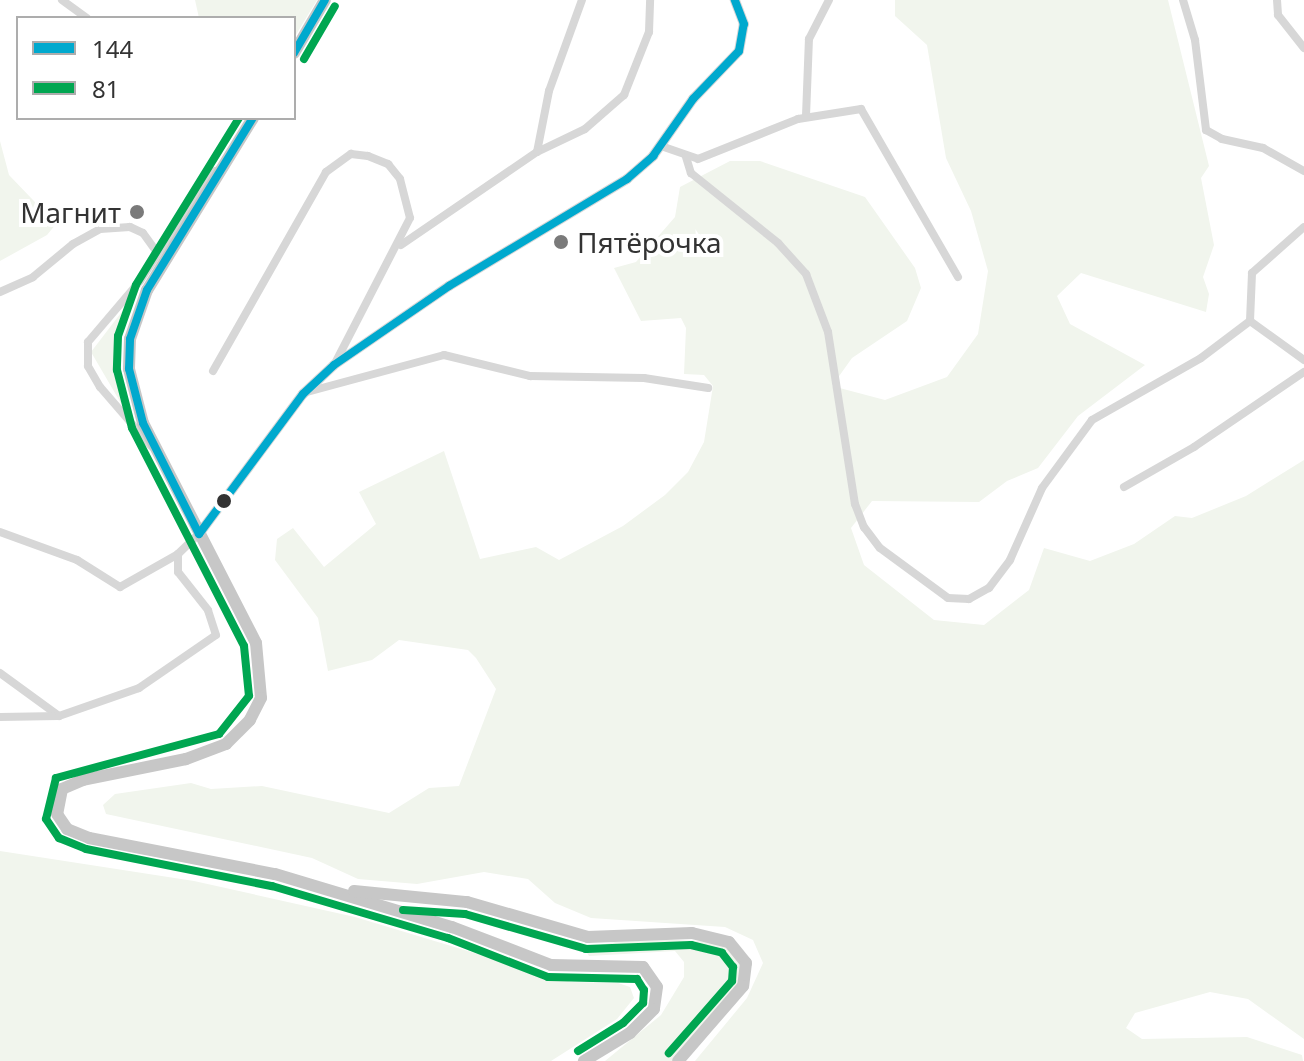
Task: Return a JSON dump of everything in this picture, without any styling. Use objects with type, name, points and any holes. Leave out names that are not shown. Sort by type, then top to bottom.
[{"type":"highway","points":[[296,50],[325,0]]},
{"type":"highway","points":[[252,120],[147,290],[130,339],[134,396],[160,456],[256,643],[263,684],[256,710],[241,731],[212,750],[62,789],[57,814],[67,829],[89,838],[397,898],[452,899],[588,937],[692,933],[729,942],[746,963],[743,986],[678,1061]]},
{"type":"highway","points":[[296,880],[441,924],[551,965],[632,964],[654,977],[658,996],[649,1016],[584,1061]]},
{"type":"highway","points":[[441,924],[439,909],[452,899]]},
{"type":"street","points":[[62,0],[84,16]]},
{"type":"street","points":[[537,152],[549,91],[582,0]]},
{"type":"street","points":[[400,245],[537,152],[585,129],[624,95],[649,32],[650,0]]},
{"type":"street","points":[[0,532],[77,560],[120,587],[178,554],[199,534],[303,394],[334,365],[449,286],[627,179],[661,146],[693,99],[742,46],[744,24],[735,0]]},
{"type":"street","points":[[806,116],[809,39],[829,0]]},
{"type":"street","points":[[1183,0],[1195,40],[1206,130],[1222,139],[1263,148],[1304,171]]},
{"type":"street","points":[[1277,0],[1278,15],[1304,48]]},
{"type":"street","points":[[661,146],[686,157],[712,154],[806,116],[861,109],[958,277]]},
{"type":"street","points":[[213,371],[326,172],[337,161],[351,154],[368,156],[388,164],[400,179],[410,218],[400,245],[334,365]]},
{"type":"street","points":[[686,157],[691,173],[778,243],[806,274],[828,332],[855,504],[880,548],[948,598],[969,599],[989,588],[1010,560],[1042,488],[1092,420],[1201,358],[1250,321]]},
{"type":"street","points":[[160,456],[116,409],[86,357],[94,331],[140,281],[156,251],[211,172],[220,170]]},
{"type":"street","points":[[0,292],[33,277],[73,244],[100,229],[130,227],[143,233],[156,251]]},
{"type":"street","points":[[1250,321],[1252,273],[1304,227]]},
{"type":"street","points":[[1250,321],[1304,360]]},
{"type":"street","points":[[303,394],[334,381],[444,355],[530,376],[644,378],[708,388]]},
{"type":"street","points":[[1124,487],[1217,432],[1304,372]]},
{"type":"street","points":[[0,717],[59,716],[139,688],[216,635],[208,610],[178,572],[178,554]]},
{"type":"street","points":[[0,673],[59,716]]},
{"type":"shaded area","points":[[195,0],[317,0],[296,35],[296,16],[199,16]]},
{"type":"shaded area","points":[[895,0],[1168,0],[1209,166],[1201,178],[1214,245],[1203,277],[1209,294],[1206,312],[1081,273],[1057,296],[1070,324],[1145,365],[1078,416],[1038,468],[1007,481],[979,502],[872,501],[851,528],[864,565],[934,620],[984,625],[1029,590],[1044,548],[1090,561],[1134,544],[1175,516],[1192,518],[1246,496],[1304,460],[1304,1039],[1248,999],[1210,992],[1135,1013],[1126,1028],[1142,1039],[1247,1037],[1302,1055],[1303,1061],[695,1061],[747,998],[763,963],[753,940],[725,927],[591,918],[555,903],[528,879],[484,872],[417,884],[358,879],[312,858],[106,814],[103,805],[115,794],[191,783],[211,789],[262,786],[389,813],[429,788],[459,786],[496,689],[476,658],[468,650],[399,640],[372,660],[328,671],[318,618],[275,560],[277,539],[293,528],[324,567],[376,524],[359,492],[444,451],[480,559],[536,547],[559,560],[623,526],[665,495],[688,472],[704,442],[713,386],[704,375],[684,374],[686,328],[681,318],[641,321],[614,268],[636,262],[675,217],[680,187],[730,161],[760,161],[865,197],[915,268],[921,288],[907,321],[852,358],[832,386],[885,400],[947,377],[978,334],[988,271],[971,211],[946,158],[927,45],[895,16]]},
{"type":"shaded area","points":[[0,141],[9,175],[56,224],[47,235],[0,261]]},
{"type":"shaded area","points":[[140,288],[125,315],[117,351],[129,417],[91,352]]},
{"type":"shaded area","points":[[0,851],[194,881],[355,917],[571,982],[618,983],[630,987],[634,998],[617,1019],[551,1061],[0,1061]]},
{"type":"shaded area","points":[[637,938],[717,942],[731,949],[741,967],[737,990],[673,1061],[605,1061],[661,1015],[684,977],[684,962],[675,951],[589,956],[584,948]]},
{"type":"transit line","name":"144","points":[[296,50],[325,0]]},
{"type":"transit line","name":"144","points":[[199,534],[303,394],[334,365],[449,286],[627,179],[653,156],[693,99],[739,51],[744,24],[735,0]]},
{"type":"transit line","name":"81","points":[[304,59],[335,6]]},
{"type":"transit line","name":"81","points":[[238,120],[136,285],[118,336],[117,370],[132,428],[244,646],[249,696],[219,734],[56,778],[46,819],[59,838],[86,849],[272,886],[448,938],[548,977],[637,979],[644,990],[643,1003],[623,1023],[578,1051]]},
{"type":"transit line","name":"144","points":[[199,534],[143,423],[129,369],[130,339],[147,290],[252,120]]},
{"type":"transit line","name":"81","points":[[403,910],[465,914],[586,949],[691,945],[722,953],[733,967],[732,981],[669,1053]]},
{"type":"place","name":"Магнит","points":[[137,212]]},
{"type":"place","name":"Пятёрочка","points":[[561,242]]}]
